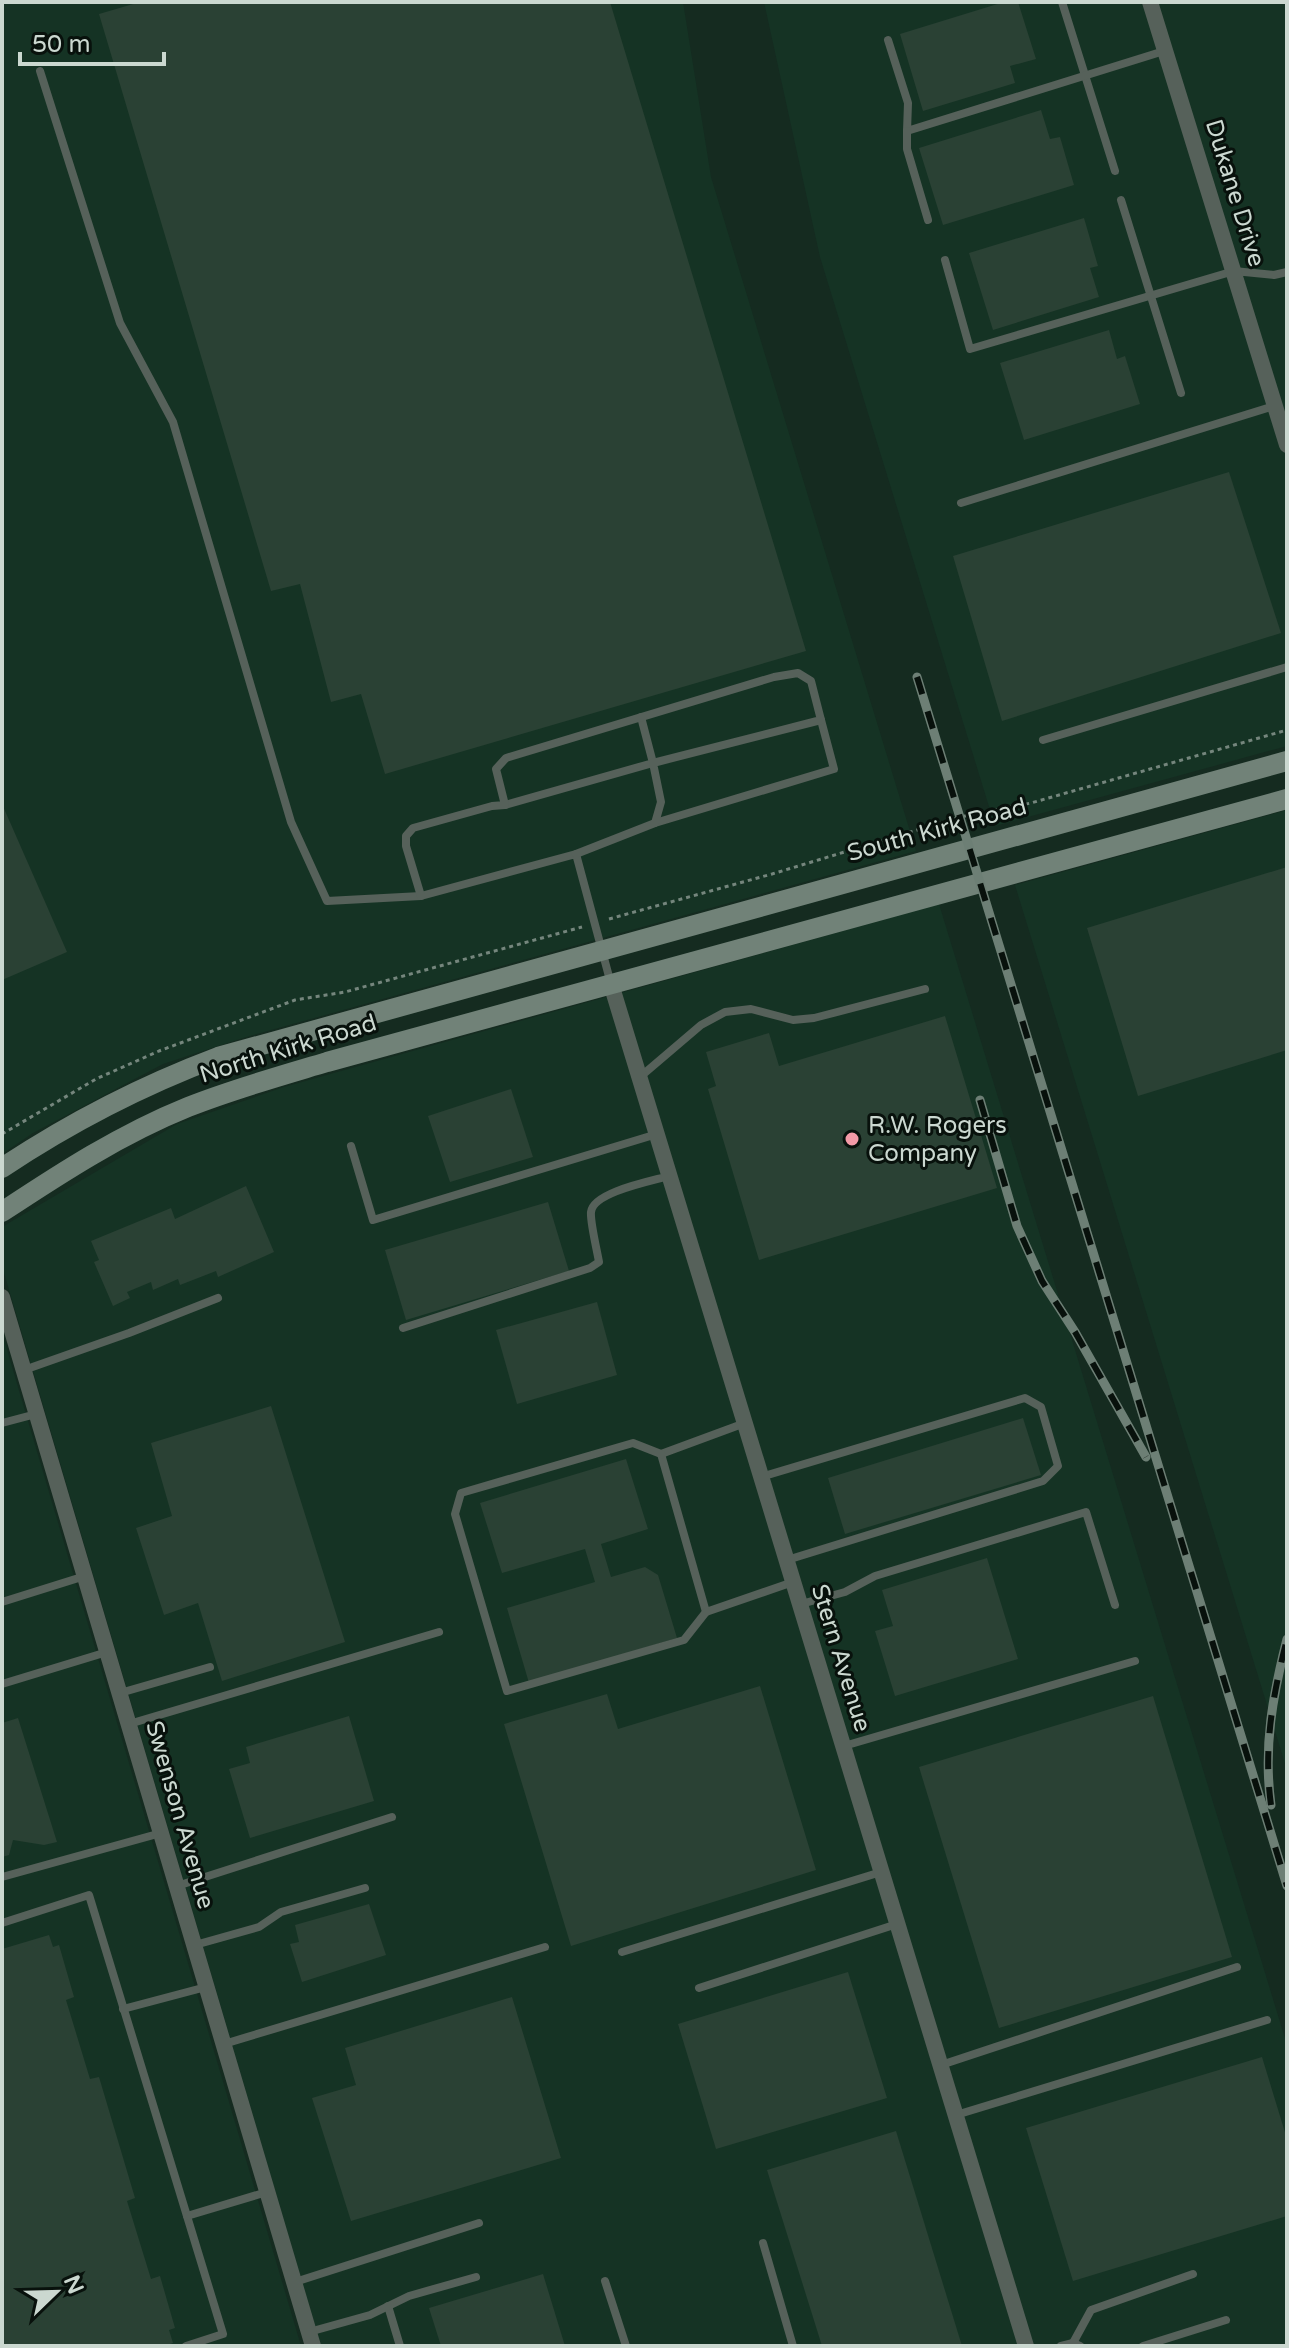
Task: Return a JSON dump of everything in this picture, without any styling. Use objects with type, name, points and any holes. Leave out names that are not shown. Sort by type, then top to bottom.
[{"type":"main road","name":"South Kirk Road","points":[[601,949],[1287,761]]},
{"type":"main road","points":[[611,984],[1287,799]]},
{"type":"main road","name":"North Kirk Road","points":[[2,1168],[120,1097],[218,1057],[601,949]]},
{"type":"main road","name":"North Kirk Road","points":[[2,1212],[90,1155],[187,1107],[327,1062],[611,984]]},
{"type":"street","name":"Dukane Drive","points":[[1150,2],[1287,445]]},
{"type":"street","name":"Stern Avenue","points":[[611,984],[1026,2346]]},
{"type":"street","name":"Swenson Avenue","points":[[2,1297],[310,2339]]},
{"type":"lane","points":[[1062,2],[1115,171]]},
{"type":"lane","points":[[888,40],[908,103],[907,149],[928,220]]},
{"type":"lane","points":[[907,131],[1165,51]]},
{"type":"lane","points":[[40,71],[120,323],[173,422],[291,822],[327,901],[421,896],[576,854],[655,823],[834,769],[811,681],[798,673],[774,677],[506,758],[496,769],[505,805]]},
{"type":"lane","points":[[1121,200],[1181,393]]},
{"type":"lane","points":[[945,260],[970,349],[1234,271],[1274,275],[1287,272]]},
{"type":"lane","points":[[961,503],[1275,406]]},
{"type":"lane","points":[[1043,740],[1287,667]]},
{"type":"lane","points":[[641,717],[661,802],[655,823]]},
{"type":"lane","points":[[421,896],[406,846],[406,836],[413,828],[821,720]]},
{"type":"lane","points":[[576,854],[611,984]]},
{"type":"lane","points":[[639,1077],[701,1025],[725,1012],[751,1009],[793,1020],[814,1018],[925,989]]},
{"type":"lane","points":[[351,1146],[373,1220],[657,1134]]},
{"type":"lane","points":[[403,1328],[590,1268],[599,1262],[591,1211],[597,1200],[669,1176]]},
{"type":"lane","points":[[24,1370],[218,1298]]},
{"type":"lane","points":[[761,1477],[1025,1398],[1041,1407],[1058,1466],[1043,1481],[787,1560]]},
{"type":"lane","points":[[2,1423],[37,1414]]},
{"type":"lane","points":[[745,1423],[661,1454],[633,1443],[461,1493],[455,1514],[507,1691],[684,1640],[706,1612],[793,1582]]},
{"type":"lane","points":[[661,1454],[706,1612]]},
{"type":"lane","points":[[800,1604],[845,1592],[875,1576],[1086,1512],[1115,1605]]},
{"type":"lane","points":[[3,1599],[85,1576]]},
{"type":"lane","points":[[128,1725],[439,1632]]},
{"type":"lane","points":[[2,1684],[107,1652]]},
{"type":"lane","points":[[843,1747],[1135,1661]]},
{"type":"lane","points":[[120,1694],[210,1667]]},
{"type":"lane","points":[[176,1887],[392,1817]]},
{"type":"lane","points":[[2,1877],[161,1833]]},
{"type":"lane","points":[[622,1952],[882,1872]]},
{"type":"lane","points":[[194,1945],[259,1927],[281,1912],[365,1888]]},
{"type":"lane","points":[[2,1923],[89,1895],[223,2334],[186,2346]]},
{"type":"lane","points":[[699,1988],[897,1923]]},
{"type":"lane","points":[[223,2044],[545,1947]]},
{"type":"lane","points":[[940,2065],[1237,1967]]},
{"type":"lane","points":[[123,2009],[206,1987]]},
{"type":"lane","points":[[956,2115],[1267,2020]]},
{"type":"lane","points":[[187,2216],[267,2192]]},
{"type":"lane","points":[[294,2282],[479,2223]]},
{"type":"lane","points":[[763,2243],[793,2346]]},
{"type":"lane","points":[[1061,2346],[1076,2344],[1091,2310],[1193,2274]]},
{"type":"lane","points":[[310,2339],[409,2296],[476,2277]]},
{"type":"lane","points":[[605,2281],[626,2346]]},
{"type":"lane","points":[[388,2306],[400,2346]]},
{"type":"lane","points":[[1143,2346],[1226,2320]]},
{"type":"path","points":[[2,1134],[96,1079],[159,1051],[295,1000],[345,992],[772,874],[960,817],[1031,803],[1287,730]]},
{"type":"shaded area","points":[[2,2],[683,2],[711,177],[916,851],[246,1037],[163,1064],[33,1133],[2,1154]]},
{"type":"shaded area","points":[[764,2],[1287,2],[1287,746],[995,826],[820,257]]},
{"type":"shaded area","points":[[1287,810],[1287,1770],[1015,885]]},
{"type":"shaded area","points":[[939,904],[1287,2045],[1287,2346],[321,2346],[2,1266],[2,1227],[177,1124],[284,1087]]},
{"type":"shaded area","points":[[2,1333],[301,2346],[2,2346]]},
{"type":"building","points":[[140,2],[610,2],[806,651],[385,774],[361,694],[331,702],[300,584],[271,591],[99,14]]},
{"type":"building","points":[[1004,2],[1018,2],[1036,59],[1010,66],[1015,83],[923,111],[900,34]]},
{"type":"building","points":[[1041,110],[1050,139],[1060,137],[1074,185],[943,225],[919,148]]},
{"type":"building","points":[[1084,218],[1098,266],[1090,268],[1099,297],[993,330],[969,253]]},
{"type":"building","points":[[1109,330],[1117,359],[1125,356],[1140,404],[1024,440],[1000,363]]},
{"type":"building","points":[[1229,472],[1281,633],[1002,721],[953,556]]},
{"type":"building","points":[[2,804],[67,952],[2,980]]},
{"type":"building","points":[[1287,867],[1287,1050],[1138,1096],[1087,928]]},
{"type":"building","name":"R.W. Rogers Company","points":[[945,1016],[997,1188],[759,1260],[708,1089],[716,1086],[706,1052],[769,1033],[779,1066]]},
{"type":"building","points":[[511,1089],[533,1157],[450,1182],[428,1116]]},
{"type":"building","points":[[246,1186],[274,1252],[218,1277],[216,1271],[180,1285],[178,1279],[153,1290],[151,1282],[127,1292],[130,1298],[113,1306],[94,1262],[99,1260],[91,1241],[171,1208],[175,1219]]},
{"type":"building","points":[[548,1202],[569,1271],[406,1320],[385,1250]]},
{"type":"building","points":[[597,1302],[617,1375],[517,1404],[496,1330]]},
{"type":"building","points":[[271,1406],[345,1642],[222,1681],[198,1603],[164,1615],[136,1528],[172,1516],[151,1443]]},
{"type":"building","points":[[1023,1418],[1041,1475],[845,1534],[828,1478]]},
{"type":"building","points":[[626,1459],[648,1529],[601,1544],[611,1577],[645,1567],[658,1575],[677,1638],[529,1683],[507,1608],[595,1582],[585,1549],[502,1573],[480,1503]]},
{"type":"building","points":[[987,1558],[1018,1659],[895,1696],[875,1631],[893,1626],[882,1590]]},
{"type":"building","points":[[760,1686],[816,1870],[571,1946],[504,1724],[607,1694],[618,1729]]},
{"type":"building","points":[[1153,1696],[1232,1957],[999,2028],[919,1767]]},
{"type":"building","points":[[349,1716],[374,1801],[250,1838],[229,1769],[250,1763],[246,1747]]},
{"type":"building","points":[[18,1718],[57,1842],[44,1845],[13,1840],[9,1855],[2,1857],[2,1723]]},
{"type":"building","points":[[369,1904],[386,1955],[302,1982],[290,1944],[299,1942],[295,1925]]},
{"type":"building","points":[[49,1935],[53,1947],[59,1945],[74,1997],[66,2000],[90,2079],[99,2077],[135,2198],[127,2201],[151,2279],[160,2276],[175,2328],[169,2330],[173,2343],[164,2346],[2,2346],[2,1949]]},
{"type":"building","points":[[848,1972],[887,2098],[716,2149],[678,2024]]},
{"type":"building","points":[[512,1997],[561,2158],[351,2221],[312,2098],[356,2085],[345,2048]]},
{"type":"building","points":[[1262,2057],[1287,2139],[1287,2216],[1073,2281],[1026,2128]]},
{"type":"building","points":[[896,2131],[962,2346],[822,2346],[767,2170]]},
{"type":"building","points":[[543,2274],[565,2346],[441,2346],[429,2308]]},
{"type":"railway","points":[[917,677],[1287,1886]]},
{"type":"railway","points":[[980,1100],[1017,1226],[1042,1281],[1075,1332],[1146,1457]]},
{"type":"railway","points":[[1271,1805],[1269,1741],[1277,1680],[1287,1639]]},
{"type":"place","name":"R.W. Rogers Company","points":[[852,1139]]}]
